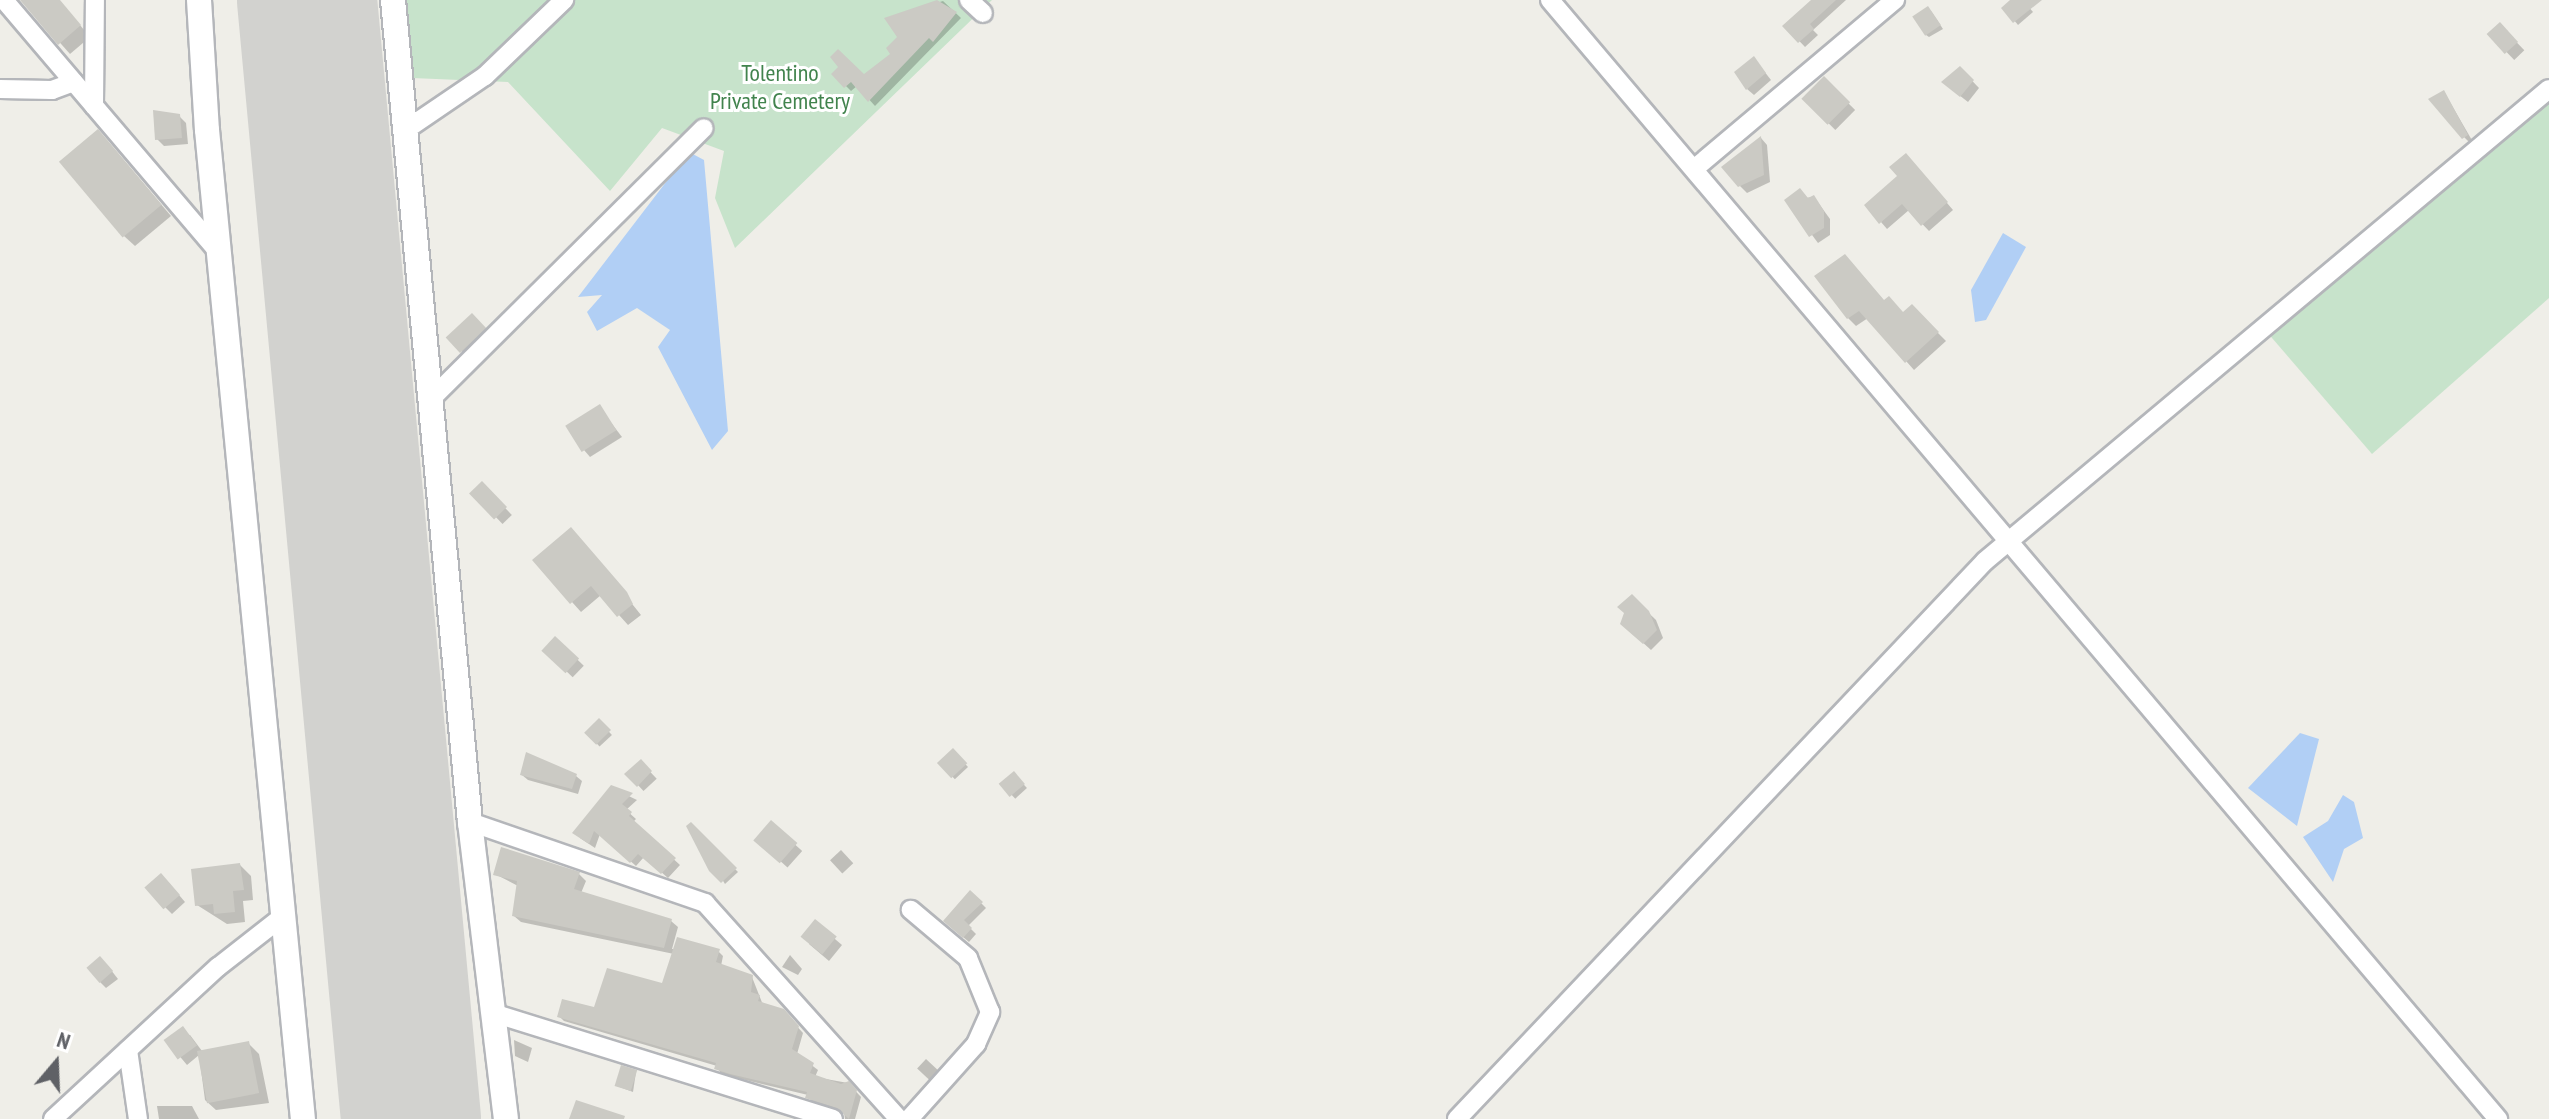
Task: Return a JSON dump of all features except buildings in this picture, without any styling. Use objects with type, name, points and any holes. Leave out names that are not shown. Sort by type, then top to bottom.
[{"type":"street","points":[[4,0],[219,253]]},
{"type":"street","points":[[94,106],[95,0]]},
{"type":"street","points":[[199,0],[219,253],[303,1119]]},
{"type":"street","points":[[393,0],[470,822],[506,1119]]},
{"type":"street","points":[[404,131],[485,76],[564,0]]},
{"type":"street","points":[[1550,0],[2011,540],[2498,1119]]},
{"type":"street","points":[[1694,169],[1895,0]]},
{"type":"street","points":[[0,89],[52,90],[74,82]]},
{"type":"street","points":[[1457,1119],[1963,583],[2549,89]]},
{"type":"street","points":[[429,401],[704,128]]},
{"type":"street","points":[[470,822],[705,903],[899,1119]]},
{"type":"street","points":[[909,1119],[976,1044],[990,1012],[968,958],[911,910]]},
{"type":"street","points":[[53,1119],[282,917]]},
{"type":"street","points":[[493,1013],[833,1119]]},
{"type":"street","points":[[128,1050],[138,1119]]},
{"type":"green space","name":"Tolentino Private Cemetery","points":[[405,0],[992,0],[735,248],[715,198],[724,151],[662,128],[610,191],[508,82],[412,78]]},
{"type":"green space","points":[[2549,95],[2549,298],[2372,454],[2266,331]]},
{"type":"water","points":[[689,152],[704,160],[728,431],[712,450],[658,347],[670,330],[637,308],[597,331],[587,312],[602,295],[578,297]]},
{"type":"water","points":[[2003,233],[2026,247],[1986,320],[1975,322],[1971,290]]},
{"type":"water","points":[[2300,733],[2319,739],[2297,826],[2248,788]]},
{"type":"water","points":[[2343,795],[2354,802],[2363,838],[2344,849],[2333,882],[2303,837],[2328,821]]},
{"type":"runway","points":[[307,0],[411,1119]]}]
